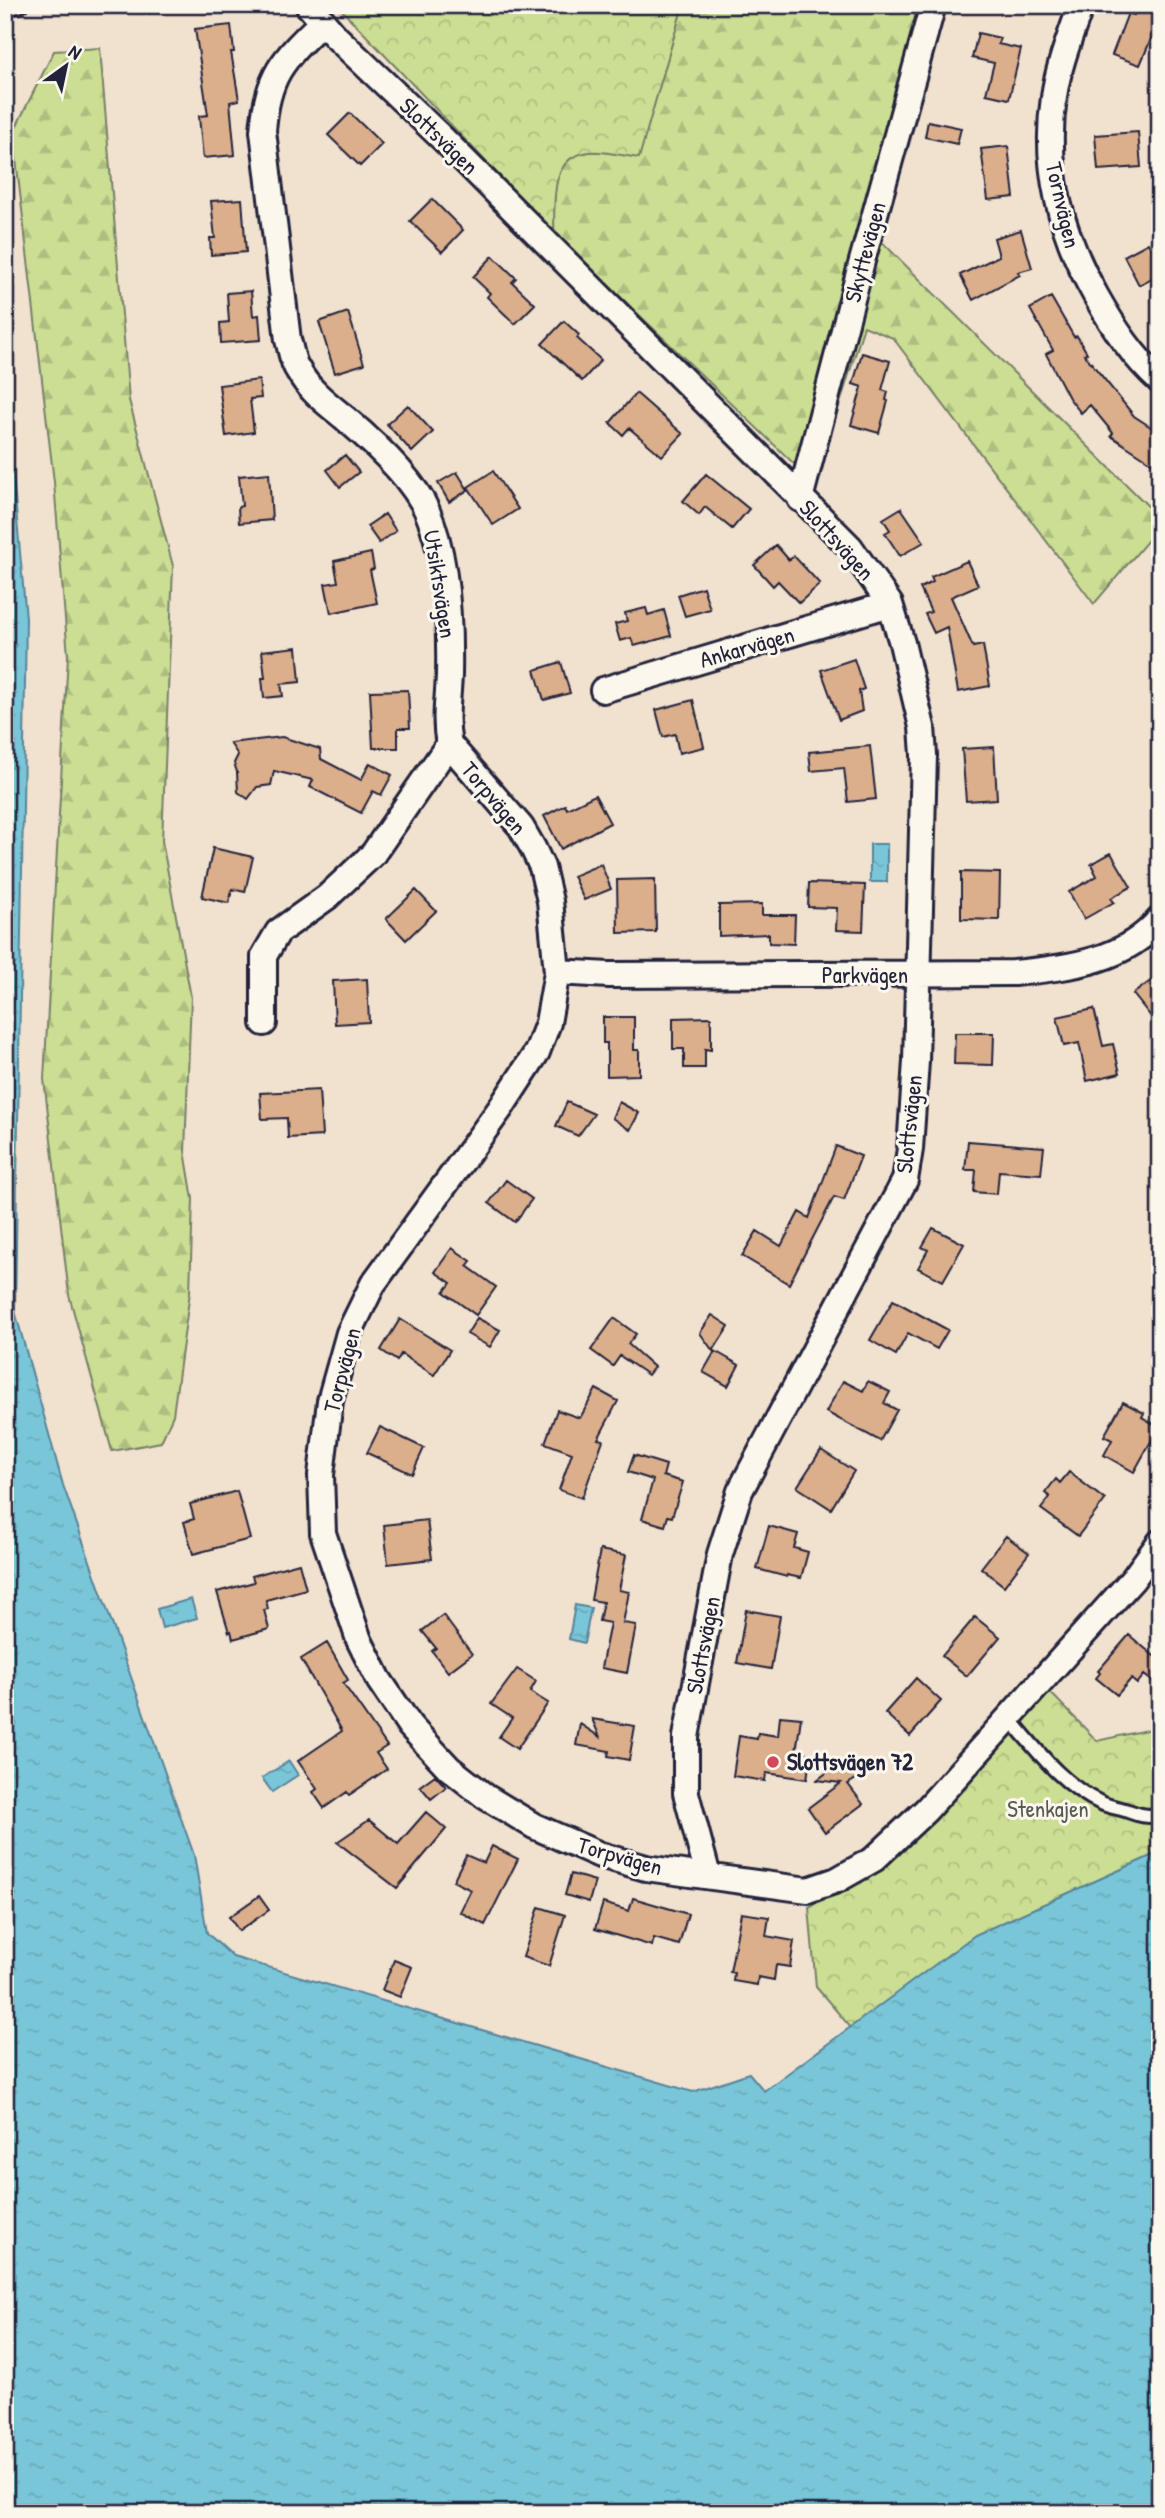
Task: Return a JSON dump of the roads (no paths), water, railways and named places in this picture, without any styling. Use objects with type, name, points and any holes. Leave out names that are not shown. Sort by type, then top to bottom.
[{"type":"street","name":"Skyttevägen","points":[[800,499],[933,5]]},
{"type":"street","name":"Tornvägen","points":[[1081,5],[1054,95],[1051,153],[1056,197],[1077,262],[1107,315],[1140,363],[1160,381]]},
{"type":"street","name":"Slottsvägen","points":[[316,13],[336,37],[563,258],[850,547],[890,604],[922,727],[924,755],[919,975],[910,1149],[905,1180],[740,1491],[720,1554],[685,1737],[686,1793],[708,1876]]},
{"type":"street","name":"Utsiktsvägen","points":[[316,13],[274,75],[265,105],[263,131],[288,340],[296,369],[313,391],[375,443],[401,473],[427,510],[440,555],[446,598],[450,643],[445,726],[449,744]]},
{"type":"street","name":"Ankarvägen","points":[[603,690],[890,604]]},
{"type":"street","name":"Torpvägen","points":[[449,744],[521,827],[537,858],[550,901],[557,972],[548,1023],[537,1052],[500,1109],[373,1284],[349,1332],[330,1401],[321,1475],[323,1533],[359,1640],[379,1680],[410,1726],[449,1768],[486,1797],[534,1826],[600,1855],[646,1868],[708,1876]]},
{"type":"street","points":[[264,1023],[264,956],[278,932],[327,897],[373,854],[449,744]]},
{"type":"street","name":"Parkvägen","points":[[557,972],[610,975],[1014,973],[1072,965],[1104,957],[1132,945],[1160,919]]},
{"type":"street","points":[[708,1876],[807,1890],[837,1880],[874,1859],[926,1810],[1133,1578],[1160,1542]]},
{"type":"lane","points":[[5,10],[21,5]]},
{"type":"lane","points":[[1009,1718],[1074,1788],[1103,1804],[1138,1815],[1160,1814]]},
{"type":"water","points":[[5,388],[26,618],[15,1311],[63,1485],[194,1855],[207,1933],[233,1957],[693,2092],[749,2073],[764,2091],[975,1935],[1160,1852],[1160,2513],[5,2513]]},
{"type":"water","points":[[870,844],[887,844],[887,882],[870,882]]},
{"type":"water","points":[[191,1599],[197,1618],[162,1628],[157,1609]]},
{"type":"water","points":[[575,1605],[591,1608],[584,1643],[569,1639]]},
{"type":"water","points":[[289,1761],[298,1775],[272,1792],[262,1778]]},
{"type":"place","name":"Slottsvägen 72","points":[[773,1762]]},
{"type":"park label","name":"Stenkajen","points":[[1048,1809]]}]
